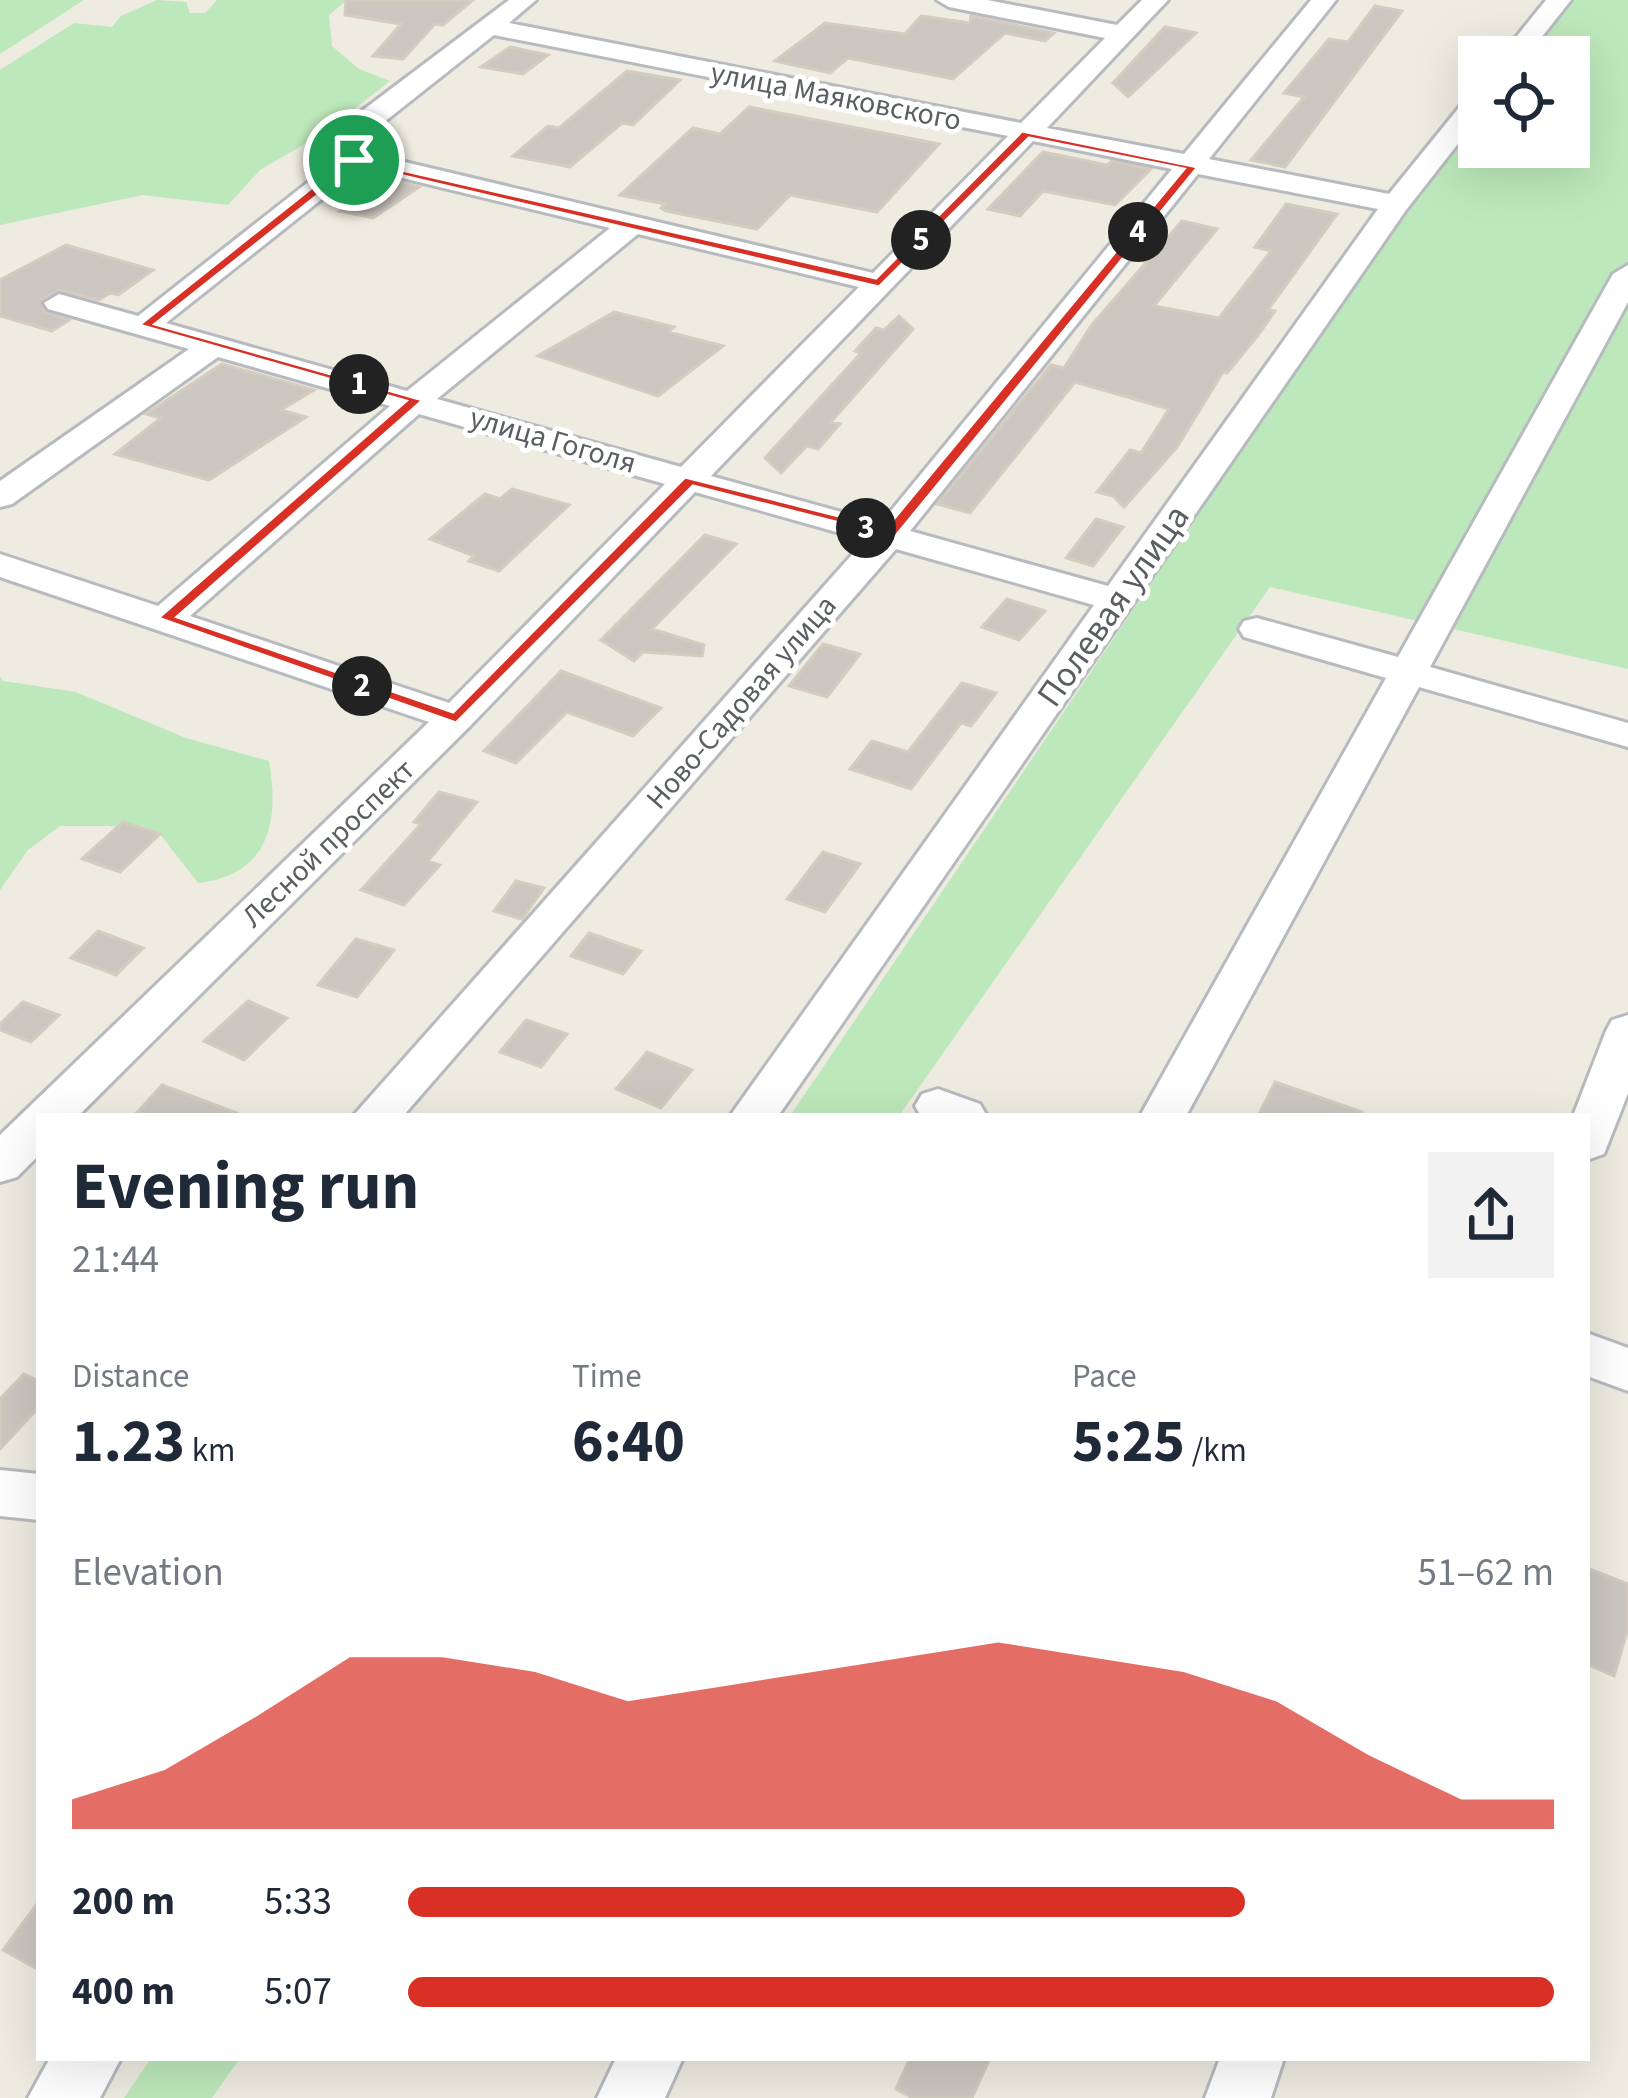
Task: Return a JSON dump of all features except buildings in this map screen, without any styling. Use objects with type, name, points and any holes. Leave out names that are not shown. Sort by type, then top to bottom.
[{"type":"street","points":[[145,325],[524,0]]},
{"type":"street","points":[[949,0],[1121,34]]},
{"type":"street","name":"Лесной проспект","points":[[52,1113],[456,718],[1156,0]]},
{"type":"street","name":"Ново-Садовая улица","points":[[379,1113],[890,534],[1324,0]]},
{"type":"street","points":[[1530,36],[1559,0]]},
{"type":"street","name":"улица Маяковского","points":[[490,27],[1396,204]]},
{"type":"street","name":"Полевая улица","points":[[755,1113],[1396,204],[1458,126]]},
{"type":"street","points":[[349,149],[630,226],[879,283]]},
{"type":"street","points":[[166,618],[416,400],[630,226]]},
{"type":"street","points":[[1165,1113],[1628,274]]},
{"type":"street","name":"улица Гоголя","points":[[58,303],[1115,600]]},
{"type":"street","points":[[0,497],[215,345]]},
{"type":"street","points":[[0,565],[456,718]]},
{"type":"street","points":[[1257,629],[1628,735]]},
{"type":"street","points":[[1590,1134],[1628,1031]]},
{"type":"street","points":[[0,1164],[36,1129]]},
{"type":"street","points":[[1590,1355],[1628,1370]]},
{"type":"street","points":[[0,1493],[36,1497]]},
{"type":"street","points":[[61,2098],[87,2061]]},
{"type":"street","points":[[630,2098],[649,2061]]},
{"type":"street","points":[[1238,2098],[1251,2061]]},
{"type":"green space","points":[[0,0],[84,0],[0,54]]},
{"type":"green space","points":[[157,0],[186,2],[190,13],[205,13],[217,0],[347,0],[329,15],[332,46],[359,69],[390,81],[322,134],[260,170],[228,205],[143,195],[0,225],[0,70],[74,23],[112,27],[121,16]]},
{"type":"green space","points":[[1546,0],[1628,0],[1628,669],[1270,587],[901,1113],[792,1113],[1458,130],[1458,168],[1590,168],[1590,36],[1521,36]]},
{"type":"green space","points":[[0,676],[3,681],[76,692],[186,738],[269,761],[272,806],[264,843],[240,869],[198,883],[160,834],[141,826],[60,826],[28,850],[0,890]]},
{"type":"green space","points":[[149,2061],[238,2061],[212,2098],[124,2098]]},
{"type":"route","points":[[1026,134],[1192,167],[890,534],[690,480],[456,718],[166,618],[416,400],[145,325],[354,160],[879,283],[1026,134]]}]
